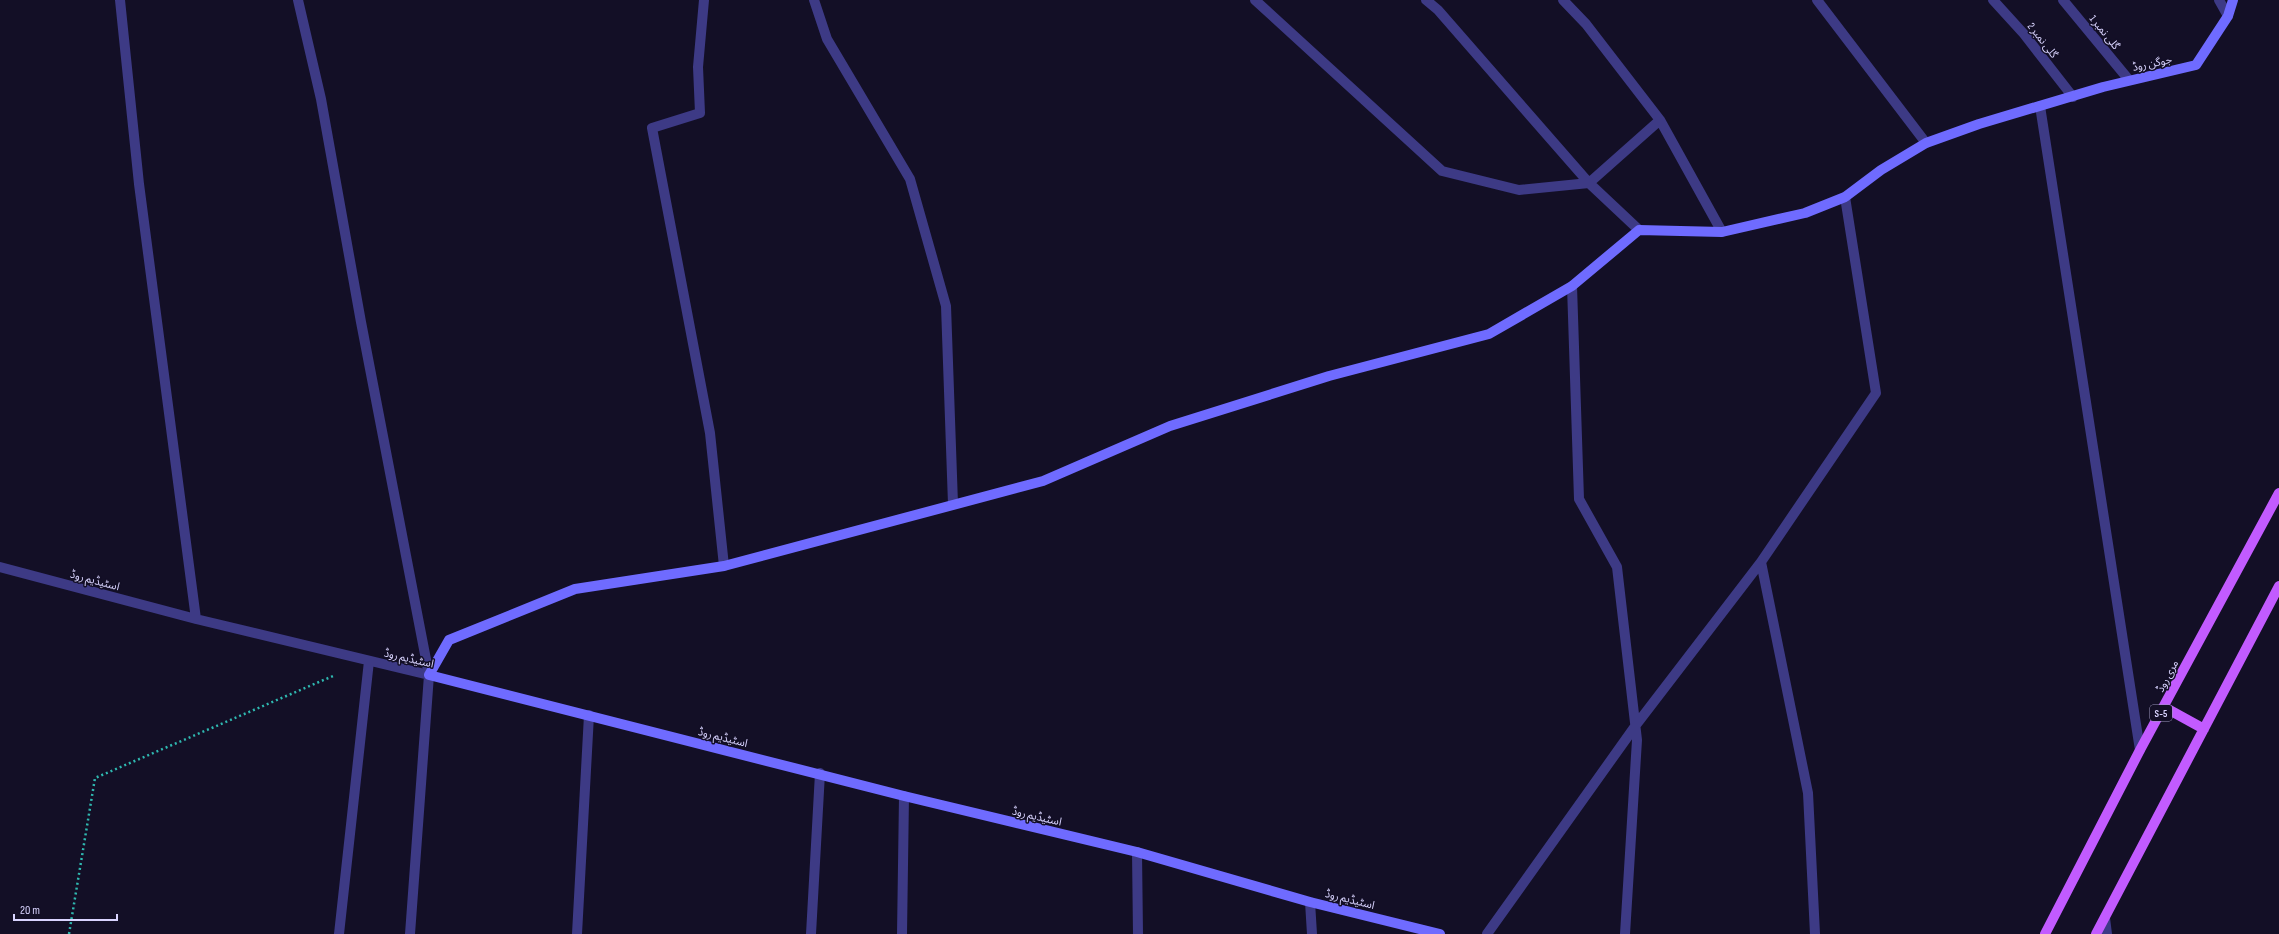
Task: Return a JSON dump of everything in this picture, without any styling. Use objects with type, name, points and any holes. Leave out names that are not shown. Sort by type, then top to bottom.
[{"type":"main road","name":"مری روڈ","points":[[2045,934],[2140,750],[2279,493]]},
{"type":"main road","points":[[2096,934],[2279,586]]},
{"type":"main road","points":[[2164,707],[2204,729]]},
{"type":"street","points":[[120,0],[139,184],[196,619]]},
{"type":"street","points":[[298,0],[321,99],[361,322],[429,675],[410,934]]},
{"type":"street","points":[[704,0],[698,67],[700,113],[652,128],[710,433],[724,566]]},
{"type":"street","points":[[814,0],[827,39],[910,179],[946,306],[953,504]]},
{"type":"street","points":[[1255,0],[1442,171],[1519,190],[1589,182],[1660,120]]},
{"type":"street","points":[[429,675],[449,640],[574,589],[724,566],[1043,481],[1170,426],[1329,376],[1489,334],[1572,286],[1639,230],[1589,182],[1438,10],[1426,0]]},
{"type":"street","points":[[1563,0],[1586,24],[1660,120],[1722,232]]},
{"type":"street","points":[[1817,0],[1926,143]]},
{"type":"street","name":"گلی نمبر 2","points":[[1992,0],[2024,34],[2073,97]]},
{"type":"street","name":"گلی نمبر 1","points":[[2063,0],[2129,80]]},
{"type":"street","points":[[2219,0],[2228,16]]},
{"type":"street","name":"جوگن روڈ","points":[[1639,230],[1722,232],[1805,213],[1845,196],[1881,170],[1926,143],[2040,106],[2129,80],[2196,65],[2228,16],[2233,0]]},
{"type":"street","points":[[2040,106],[2140,750]]},
{"type":"street","points":[[1488,934],[1636,725],[1761,562],[1876,393],[1845,196]]},
{"type":"street","points":[[1572,286],[1579,499],[1617,567],[1636,725],[1637,740],[1625,934]]},
{"type":"street","points":[[1761,562],[1808,793],[1815,934]]},
{"type":"street","name":"اسٹیڈیم روڈ","points":[[0,568],[196,619],[429,675],[820,773],[904,796],[1137,852],[1310,902],[1440,934]]},
{"type":"street","points":[[339,934],[369,661]]},
{"type":"street","points":[[577,934],[589,715]]},
{"type":"street","points":[[811,934],[820,773]]},
{"type":"street","points":[[902,934],[904,796]]},
{"type":"street","points":[[1137,852],[1138,934]]},
{"type":"street","points":[[1310,902],[1312,934]]},
{"type":"street","points":[[2105,918],[2107,934]]},
{"type":"path","points":[[69,934],[95,778],[369,661]]}]
